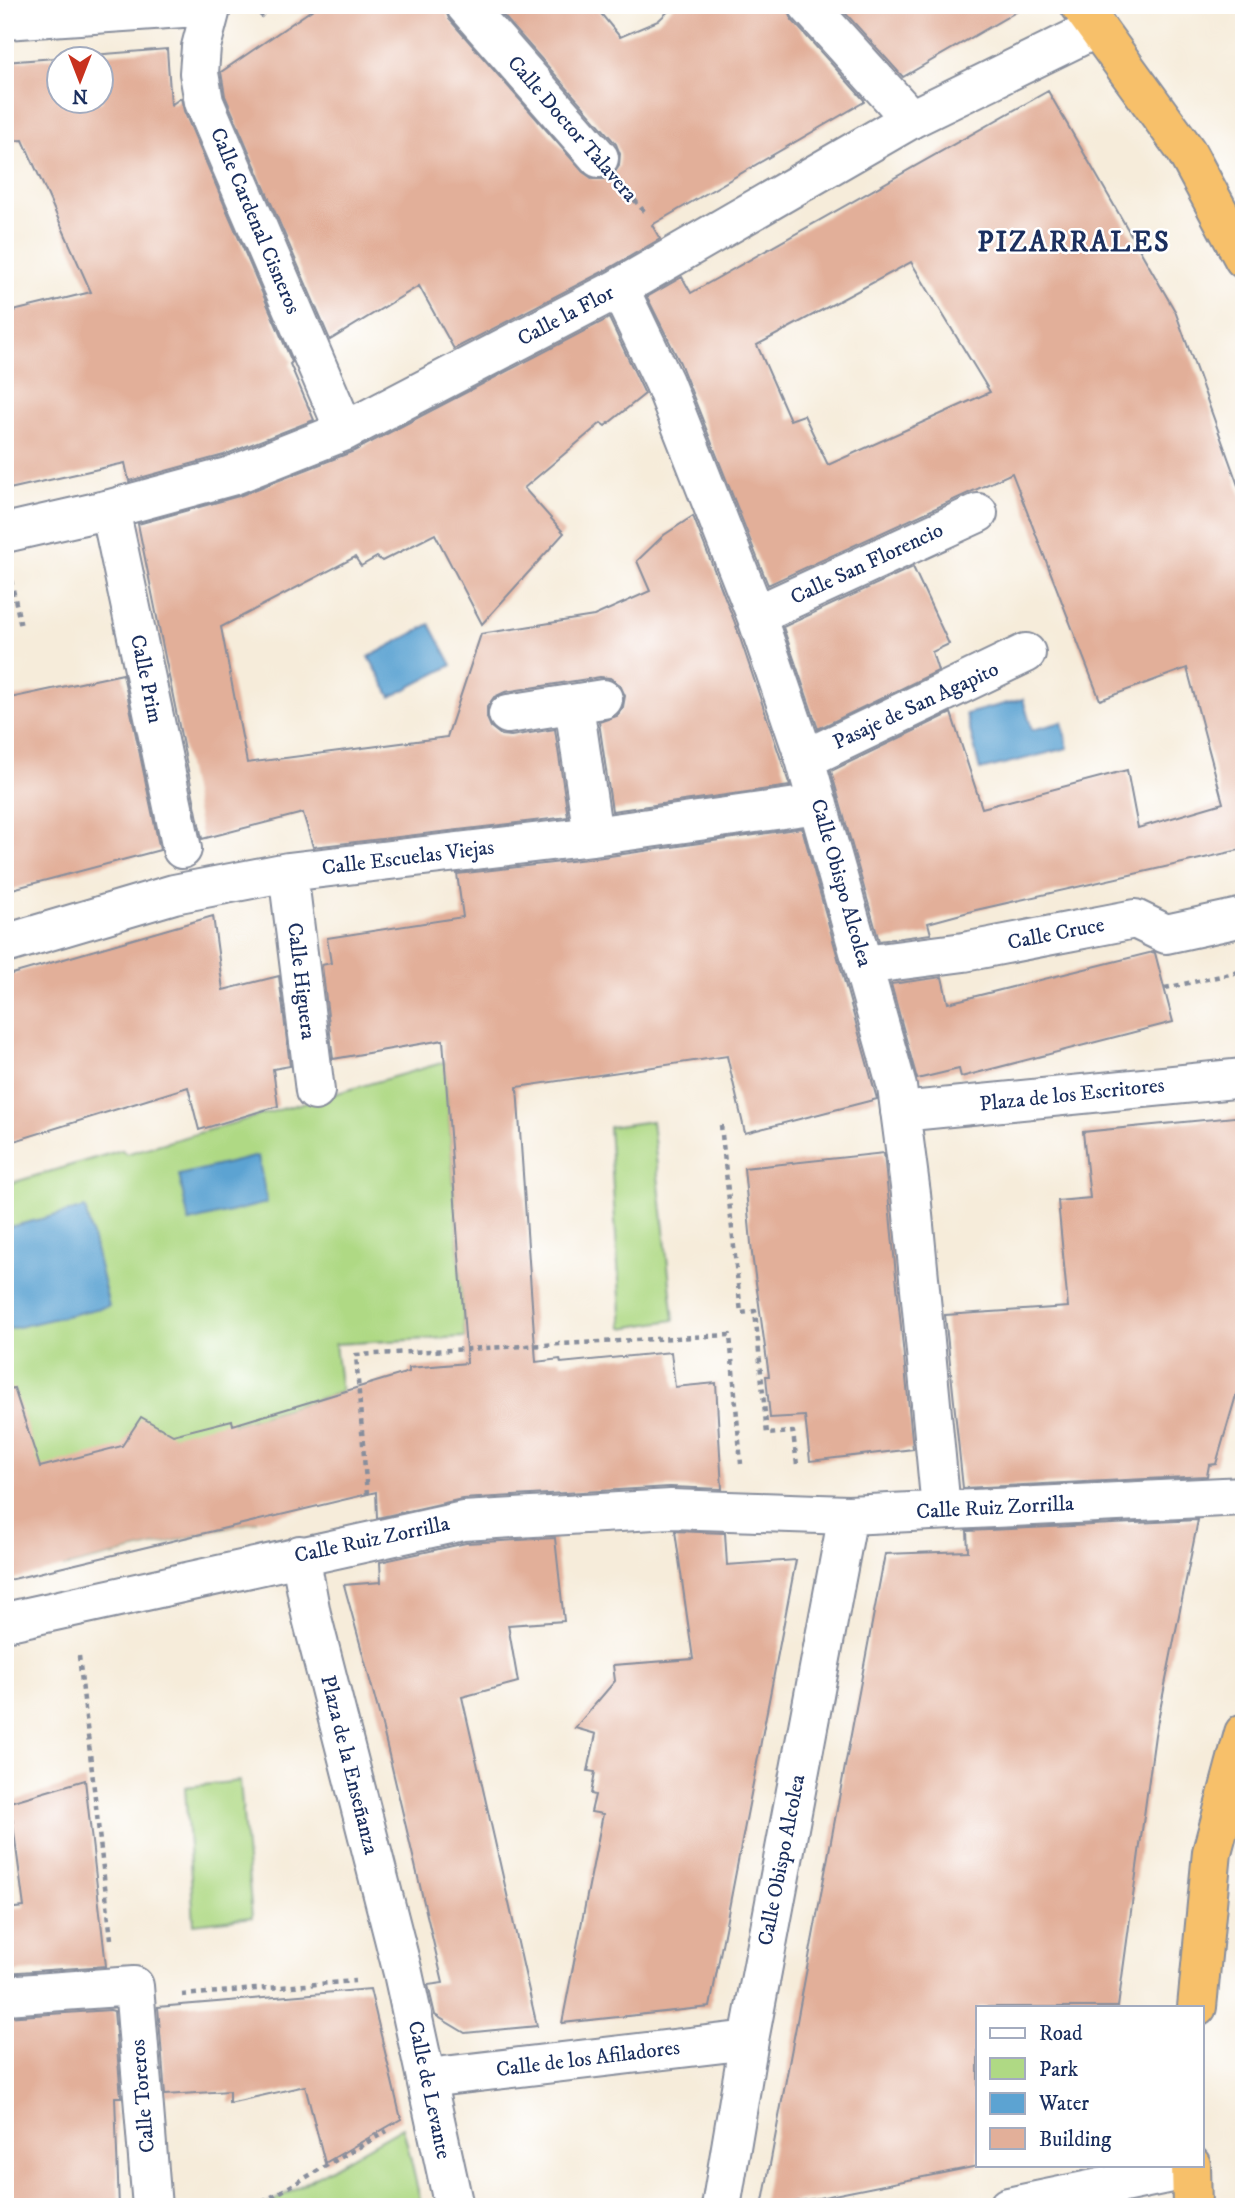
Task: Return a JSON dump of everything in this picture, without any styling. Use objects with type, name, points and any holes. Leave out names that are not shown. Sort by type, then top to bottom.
[{"type":"highway","points":[[1088,16],[1186,151],[1244,259]]},
{"type":"highway","points":[[1197,2006],[1212,1852],[1244,1733]]},
{"type":"highway","points":[[1191,2167],[1192,2207]]},
{"type":"street","name":"Calle Doctor Talavera","points":[[465,5],[599,158]]},
{"type":"street","points":[[808,5],[911,119]]},
{"type":"street","points":[[5,20],[212,6]]},
{"type":"street","name":"Calle Cardenal Cisneros","points":[[212,6],[201,47],[199,73],[204,102],[345,431]]},
{"type":"street","name":"Calle la Flor","points":[[5,533],[110,509],[231,476],[345,431],[619,288],[1088,16]]},
{"type":"street","name":"Calle Obispo Alcolea","points":[[619,288],[664,382],[756,615],[805,759],[897,1087],[912,1208],[941,1509]]},
{"type":"street","name":"Calle Prim","points":[[110,509],[182,849]]},
{"type":"street","name":"Calle San Florencio","points":[[756,615],[978,513]]},
{"type":"street","name":"Pasaje de San Agapito","points":[[805,759],[1026,653]]},
{"type":"street","points":[[508,714],[588,702],[593,836]]},
{"type":"street","name":"Calle Escuelas Viejas","points":[[5,944],[174,894],[288,872],[593,836],[818,804]]},
{"type":"street","name":"Calle Higuera","points":[[288,872],[315,1091]]},
{"type":"street","name":"Calle Cruce","points":[[864,965],[964,952],[1135,919],[1166,934],[1244,917]]},
{"type":"street","name":"Plaza de los Escritores","points":[[900,1112],[1244,1079]]},
{"type":"street","name":"Calle Ruiz Zorrilla","points":[[5,1622],[463,1521],[671,1509],[848,1515],[1244,1496]]},
{"type":"street","name":"Calle Obispo Alcolea","points":[[721,2207],[748,2040],[848,1515]]},
{"type":"street","name":"Plaza de la Enseñanza","points":[[300,1555],[310,1614],[403,1973]]},
{"type":"street","name":"Calle de Levante","points":[[403,1973],[454,2207]]},
{"type":"street","name":"Calle Toreros","points":[[5,1994],[134,1986],[152,2207]]},
{"type":"street","name":"Calle de los Afiladores","points":[[427,2078],[748,2040]]},
{"type":"street","points":[[1007,2207],[1191,2167]]},
{"type":"path","name":"Calle Doctor Talavera","points":[[599,158],[678,254]]},
{"type":"path","points":[[10,579],[20,627]]},
{"type":"path","points":[[1165,988],[1244,971]]},
{"type":"path","points":[[721,1125],[741,1313],[755,1311],[767,1434],[793,1432],[798,1474]]},
{"type":"path","points":[[372,1540],[356,1355],[730,1335],[746,1510]]},
{"type":"path","points":[[79,1653],[111,1940]]},
{"type":"path","points":[[177,1995],[362,1980]]},
{"type":"path","points":[[254,2207],[395,2127]]},
{"type":"green space","points":[[445,1062],[465,1337],[335,1344],[341,1392],[233,1425],[256,1521],[64,1567],[40,1467],[5,1446],[5,1185],[122,1150],[126,1154]]},
{"type":"green space","points":[[652,1121],[674,1320],[622,1328],[609,1127]]},
{"type":"green space","points":[[240,1781],[252,1917],[194,1924],[185,1787]]},
{"type":"green space","points":[[403,2127],[422,2207],[263,2207]]},
{"type":"water","points":[[430,624],[452,665],[391,697],[369,657]]},
{"type":"water","points":[[1023,699],[1032,730],[1062,722],[1068,748],[980,770],[966,714]]},
{"type":"water","points":[[258,1156],[267,1203],[189,1222],[179,1175]]},
{"type":"water","points":[[85,1208],[109,1306],[5,1330],[5,1228]]},
{"type":"building","points":[[319,5],[444,5],[449,19],[583,172],[593,179],[604,179],[613,175],[619,166],[620,154],[616,144],[494,5],[594,5],[620,37],[658,21],[675,5],[787,5],[792,20],[864,102],[652,225],[660,239],[454,349],[419,286],[330,340],[225,96],[221,72]]},
{"type":"building","points":[[838,5],[1028,5],[903,77]]},
{"type":"building","points":[[167,49],[171,105],[181,98],[184,111],[292,362],[290,364],[314,420],[224,455],[129,481],[125,463],[5,490],[5,313],[91,292],[23,140],[5,141],[5,62],[46,59],[46,116],[116,116],[116,53]]},
{"type":"building","points":[[1048,91],[1175,311],[1244,502],[1244,849],[976,910],[928,923],[931,934],[879,941],[831,771],[951,713],[982,808],[1127,770],[1138,828],[1223,803],[1187,668],[1100,700],[1012,473],[768,585],[680,363],[647,297],[682,277],[691,293]],"holes":[[[911,262],[990,392],[828,465],[804,415],[790,420],[757,345]]]},
{"type":"building","points":[[609,318],[645,394],[605,426],[601,423],[524,488],[564,533],[482,624],[435,534],[382,561],[377,557],[361,566],[355,557],[221,627],[247,763],[447,737],[481,634],[594,616],[650,591],[637,561],[664,535],[693,516],[735,623],[790,786],[612,811],[599,722],[617,716],[623,707],[625,696],[620,685],[610,678],[600,677],[505,692],[494,697],[487,707],[487,718],[491,727],[501,735],[555,729],[568,817],[313,847],[303,813],[202,839],[138,524],[239,496],[354,451]]},
{"type":"building","points":[[913,567],[949,644],[932,652],[938,671],[818,729],[783,627]]},
{"type":"building","points":[[123,674],[160,850],[5,891],[5,699]]},
{"type":"building","points":[[802,828],[877,1099],[745,1133],[727,1056],[517,1087],[536,1362],[560,1359],[561,1363],[671,1352],[675,1387],[716,1383],[722,1489],[670,1487],[462,1499],[377,1518],[376,1492],[5,1581],[5,1390],[14,1388],[40,1467],[122,1446],[141,1417],[173,1435],[232,1420],[233,1425],[409,1372],[409,1368],[467,1363],[443,1040],[333,1059],[322,965],[331,963],[327,938],[463,917],[457,874],[596,858]]},
{"type":"building","points":[[213,916],[223,990],[279,976],[290,1066],[273,1069],[278,1106],[199,1130],[188,1087],[5,1144],[5,976]]},
{"type":"building","points":[[1153,952],[1173,1022],[961,1077],[959,1069],[917,1079],[891,984],[942,977],[948,1003]]},
{"type":"building","points":[[1244,1116],[1244,1368],[1216,1464],[1209,1465],[1207,1476],[963,1488],[945,1315],[1068,1307],[1058,1201],[1090,1198],[1083,1132]]},
{"type":"building","points":[[884,1153],[913,1449],[810,1461],[805,1416],[770,1418],[766,1376],[769,1376],[752,1254],[744,1168]]},
{"type":"building","points":[[1198,1520],[1155,1735],[1118,2006],[976,2006],[978,2166],[762,2207],[885,1554],[968,1551],[967,1531]]},
{"type":"building","points":[[675,1531],[725,1533],[727,1565],[796,1560],[710,2007],[562,2023],[603,1814],[591,1812],[595,1795],[591,1794],[595,1772],[588,1771],[596,1734],[575,1728],[615,1681],[613,1665],[693,1659]]},
{"type":"building","points":[[555,1538],[564,1621],[508,1625],[518,1682],[462,1697],[537,2026],[465,2033],[435,2015],[428,1985],[443,1983],[380,1717],[344,1585],[381,1582],[380,1562],[466,1543]]},
{"type":"building","points":[[85,1780],[106,1966],[5,1973],[5,1909],[24,1907],[10,1802]]},
{"type":"building","points":[[370,1989],[401,2119],[325,2163],[305,2086],[229,2103],[229,2091],[165,2095],[158,2007]]},
{"type":"building","points":[[114,2011],[121,2097],[115,2097],[119,2207],[5,2207],[5,2017]]},
{"type":"district","name":"PIZARRALES","points":[[1074,242]]}]
